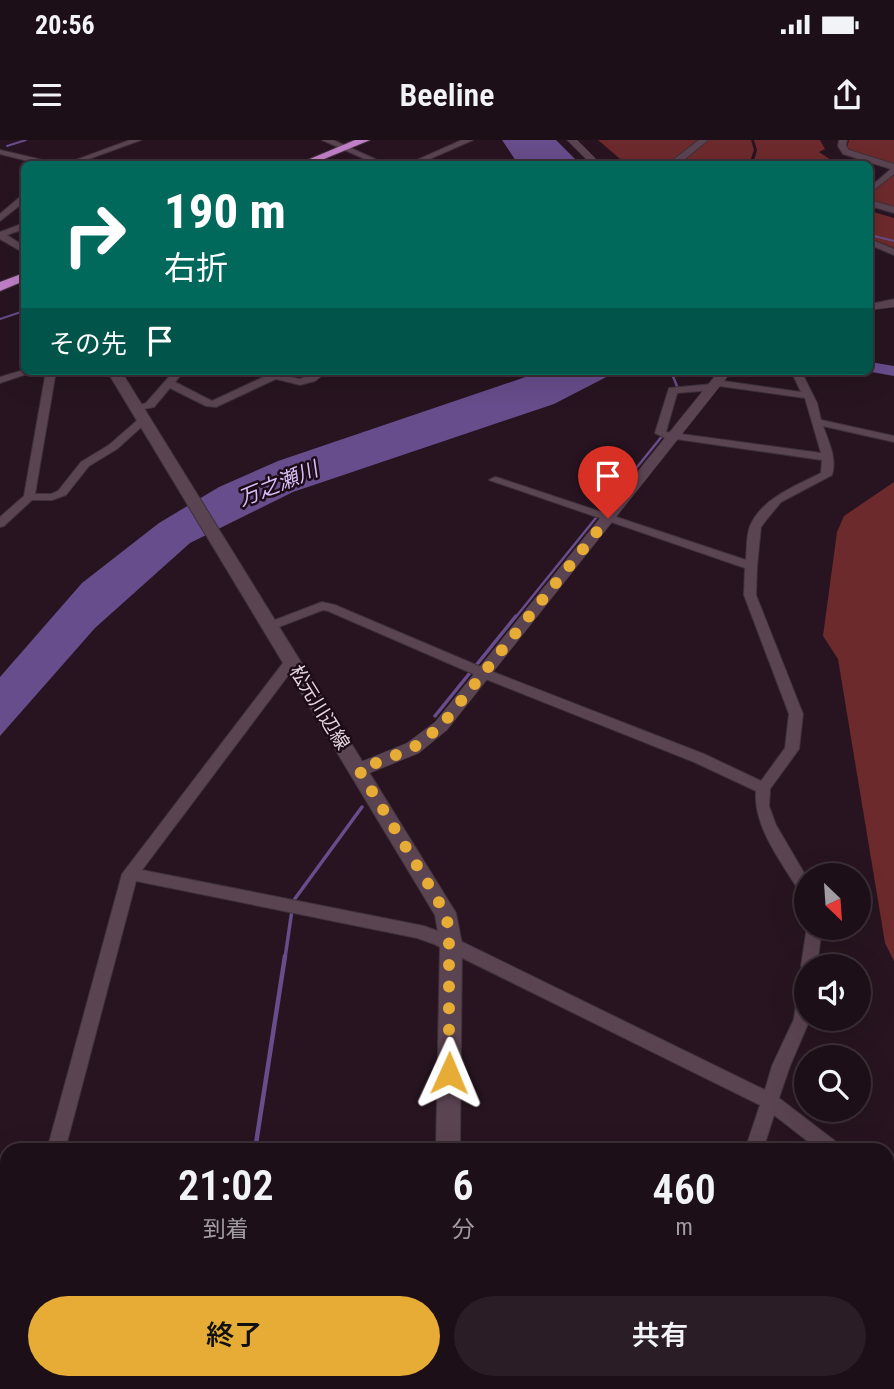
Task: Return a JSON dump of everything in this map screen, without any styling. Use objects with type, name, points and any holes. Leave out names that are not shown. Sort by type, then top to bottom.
[{"type":"highway","points":[[311,161],[365,140]]},
{"type":"highway","points":[[0,287],[21,278]]},
{"type":"main road","name":"松元川辺線","points":[[116,375],[444,913],[451,944],[448,1143]]},
{"type":"street","points":[[78,161],[137,140]]},
{"type":"street","points":[[326,140],[375,161]]},
{"type":"street","points":[[419,161],[469,140]]},
{"type":"street","points":[[572,140],[593,161]]},
{"type":"street","points":[[677,161],[704,140]]},
{"type":"street","points":[[843,140],[842,146],[846,152],[894,168],[873,188]]},
{"type":"street","points":[[0,152],[36,161]]},
{"type":"street","points":[[0,218],[21,200]]},
{"type":"street","points":[[873,204],[894,210]]},
{"type":"street","points":[[21,227],[0,235],[21,248]]},
{"type":"street","points":[[873,243],[894,251]]},
{"type":"street","points":[[873,306],[894,303]]},
{"type":"street","points":[[0,380],[21,374]]},
{"type":"street","points":[[0,523],[29,497],[50,375]]},
{"type":"street","points":[[29,497],[52,497],[62,493],[85,464],[113,447],[177,375]]},
{"type":"street","points":[[171,384],[210,404],[216,404],[276,375],[301,383],[318,375]]},
{"type":"street","points":[[794,870],[769,827],[762,806],[763,788],[792,749],[796,714],[750,595],[754,527],[777,500],[826,475],[829,465],[809,396],[798,375]]},
{"type":"street","points":[[809,396],[719,380],[673,390],[660,433],[826,457]]},
{"type":"street","points":[[359,770],[424,741],[441,726],[477,670],[602,515],[719,380]]},
{"type":"street","points":[[817,422],[894,439]]},
{"type":"street","points":[[495,480],[751,566]]},
{"type":"street","points":[[271,626],[322,606],[699,758],[763,788]]},
{"type":"street","points":[[57,1143],[130,874],[291,662]]},
{"type":"street","points":[[130,874],[418,931],[451,944],[770,1101],[824,1143]]},
{"type":"street","points":[[756,1143],[797,1031]]},
{"type":"shaded area","points":[[598,140],[751,140],[754,150],[750,161],[622,161]]},
{"type":"shaded area","points":[[754,140],[820,140],[825,149],[819,152],[832,161],[754,161],[757,150]]},
{"type":"shaded area","points":[[849,140],[894,140],[894,164],[852,151],[847,147]]},
{"type":"shaded area","points":[[894,174],[894,208],[873,201],[873,192]]},
{"type":"shaded area","points":[[873,212],[894,218],[894,248],[873,239]]},
{"type":"shaded area","points":[[894,482],[894,961],[885,943],[838,659],[823,636],[837,532],[844,516]]},
{"type":"water","points":[[502,140],[556,140],[577,161],[516,161]]},
{"type":"water","name":"万之瀬川","points":[[531,375],[610,375],[554,404],[293,492],[190,543],[95,628],[0,736],[0,677],[82,583],[159,523],[219,487],[278,461]]},
{"type":"waterway","points":[[7,146],[26,140]]},
{"type":"waterway","points":[[873,236],[894,241]]},
{"type":"waterway","points":[[0,319],[21,312]]},
{"type":"waterway","points":[[873,368],[894,371]]},
{"type":"waterway","points":[[672,408],[678,389],[673,375]]},
{"type":"waterway","points":[[515,618],[663,435]]},
{"type":"waterway","points":[[435,716],[516,616]]},
{"type":"waterway","points":[[294,900],[362,807]]},
{"type":"waterway","points":[[285,958],[292,910]]},
{"type":"waterway","points":[[256,1143],[285,956]]},
{"type":"route","points":[[449,1073],[449,926],[438,900],[359,770],[413,748],[441,726],[608,518]]}]
